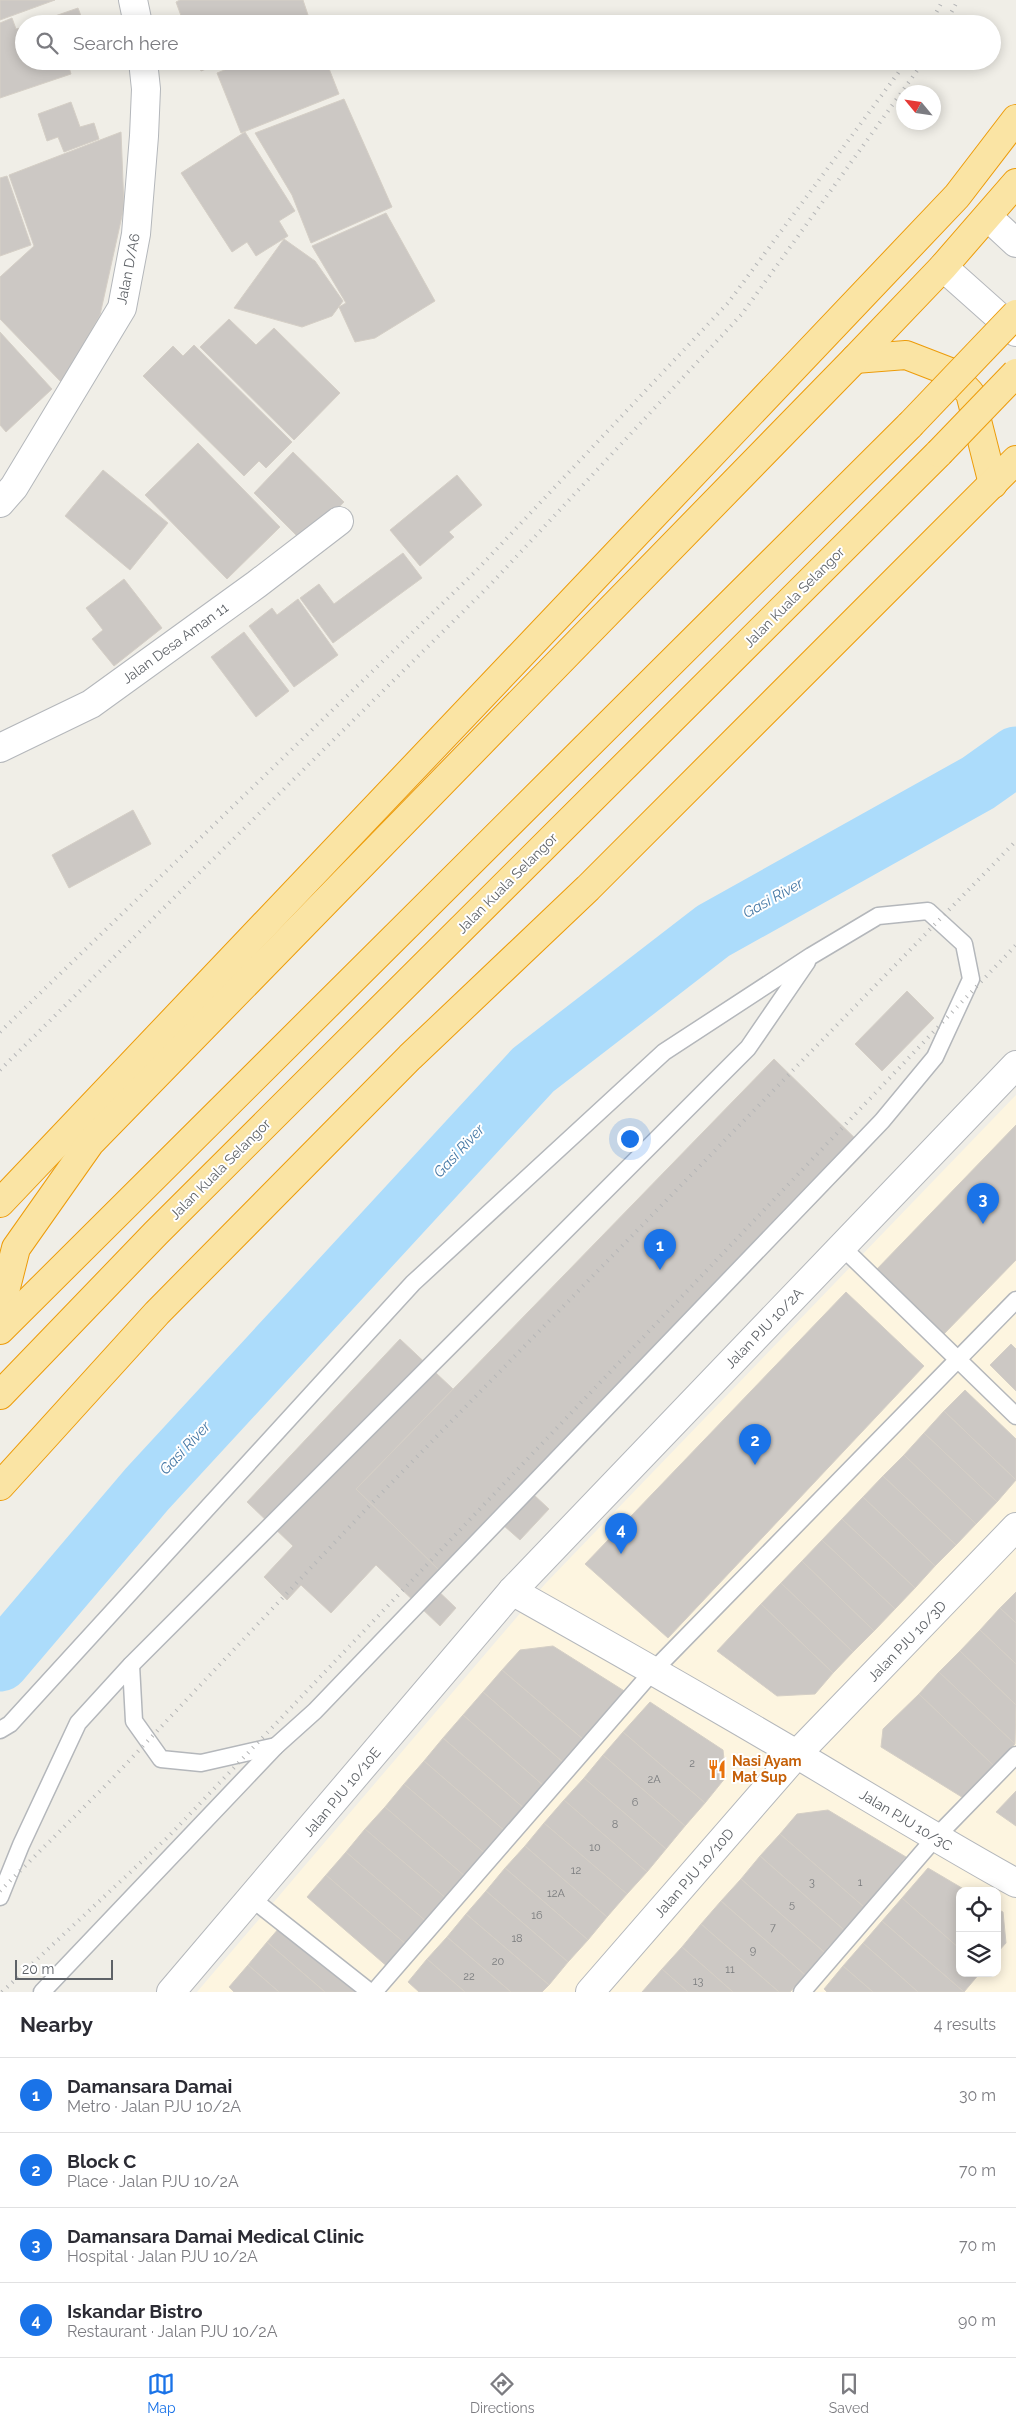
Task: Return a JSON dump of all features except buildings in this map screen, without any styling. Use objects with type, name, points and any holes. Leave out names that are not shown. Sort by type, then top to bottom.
[{"type":"highway","points":[[0,1203],[957,196],[1016,119]]},
{"type":"highway","points":[[0,1311],[16,1248],[90,1143],[856,359],[943,267],[1016,183]]},
{"type":"highway","points":[[0,1330],[910,425],[1016,314]]},
{"type":"highway","points":[[856,359],[906,355],[950,372],[970,393],[1004,478]]},
{"type":"highway","name":"Jalan Kuala Selangor","points":[[0,1395],[156,1233],[1016,373]]},
{"type":"highway","points":[[0,1486],[157,1313],[410,1057],[588,888],[1004,478],[1016,460]]},
{"type":"street","points":[[133,0],[136,15]]},
{"type":"street","name":"Jalan D/A6","points":[[0,503],[14,488],[122,308],[136,234],[144,136],[146,89],[144,70]]},
{"type":"street","points":[[988,217],[1016,243]]},
{"type":"street","points":[[943,267],[1016,332]]},
{"type":"street","name":"Jalan Desa Aman 11","points":[[0,748],[91,704],[257,584],[339,521]]},
{"type":"street","name":"Jalan PJU 10/2A","points":[[512,1591],[1016,1065]]},
{"type":"street","name":"Jalan PJU 10/3D","points":[[797,1754],[1016,1527]]},
{"type":"street","name":"Jalan PJU 10/3C","points":[[512,1591],[797,1754],[934,1838],[1016,1883]]},
{"type":"street","name":"Jalan PJU 10/10E","points":[[171,1992],[512,1591]]},
{"type":"street","name":"Jalan PJU 10/10D","points":[[590,1992],[797,1754]]},
{"type":"lane","points":[[0,1730],[10,1724],[413,1283],[664,1052],[811,956],[878,916],[928,911],[964,944],[971,979],[936,1057],[882,1121],[315,1711],[276,1746],[42,1992]]},
{"type":"lane","points":[[0,1896],[21,1845],[78,1723],[131,1665],[748,1048],[811,956]]},
{"type":"lane","points":[[842,1247],[1016,1416]]},
{"type":"lane","points":[[374,1992],[653,1671],[1016,1300]]},
{"type":"lane","points":[[131,1665],[134,1721],[161,1759],[201,1763],[276,1746]]},
{"type":"lane","points":[[802,1992],[934,1838],[1016,1755]]},
{"type":"lane","points":[[251,1898],[370,1992]]},
{"type":"shaded area","points":[[1016,1095],[1016,1992],[197,1992],[545,1584]]},
{"type":"waterway","name":"Gasi River","points":[[0,1662],[147,1489],[533,1070],[713,931],[978,783],[1016,756]]},
{"type":"railway","points":[[935,15],[943,0]]},
{"type":"railway","points":[[950,15],[958,0]]},
{"type":"railway","points":[[0,1032],[475,572],[728,303],[900,70]]},
{"type":"railway","points":[[0,1070],[490,585],[742,314],[918,70]]},
{"type":"railway","points":[[0,1891],[110,1781],[371,1504],[1016,841]]},
{"type":"railway","points":[[2,1992],[169,1836],[1016,945]]},
{"type":"place","name":"Damansara Damai Medical Clinic","points":[[983,1224]]},
{"type":"place","name":"Damansara Damai","points":[[660,1270]]},
{"type":"place","name":"Block C","points":[[755,1465]]},
{"type":"place","name":"Iskandar Bistro","points":[[621,1554]]},
{"type":"place","name":"Nasi Ayam Mat Sup","points":[[717,1769]]}]
